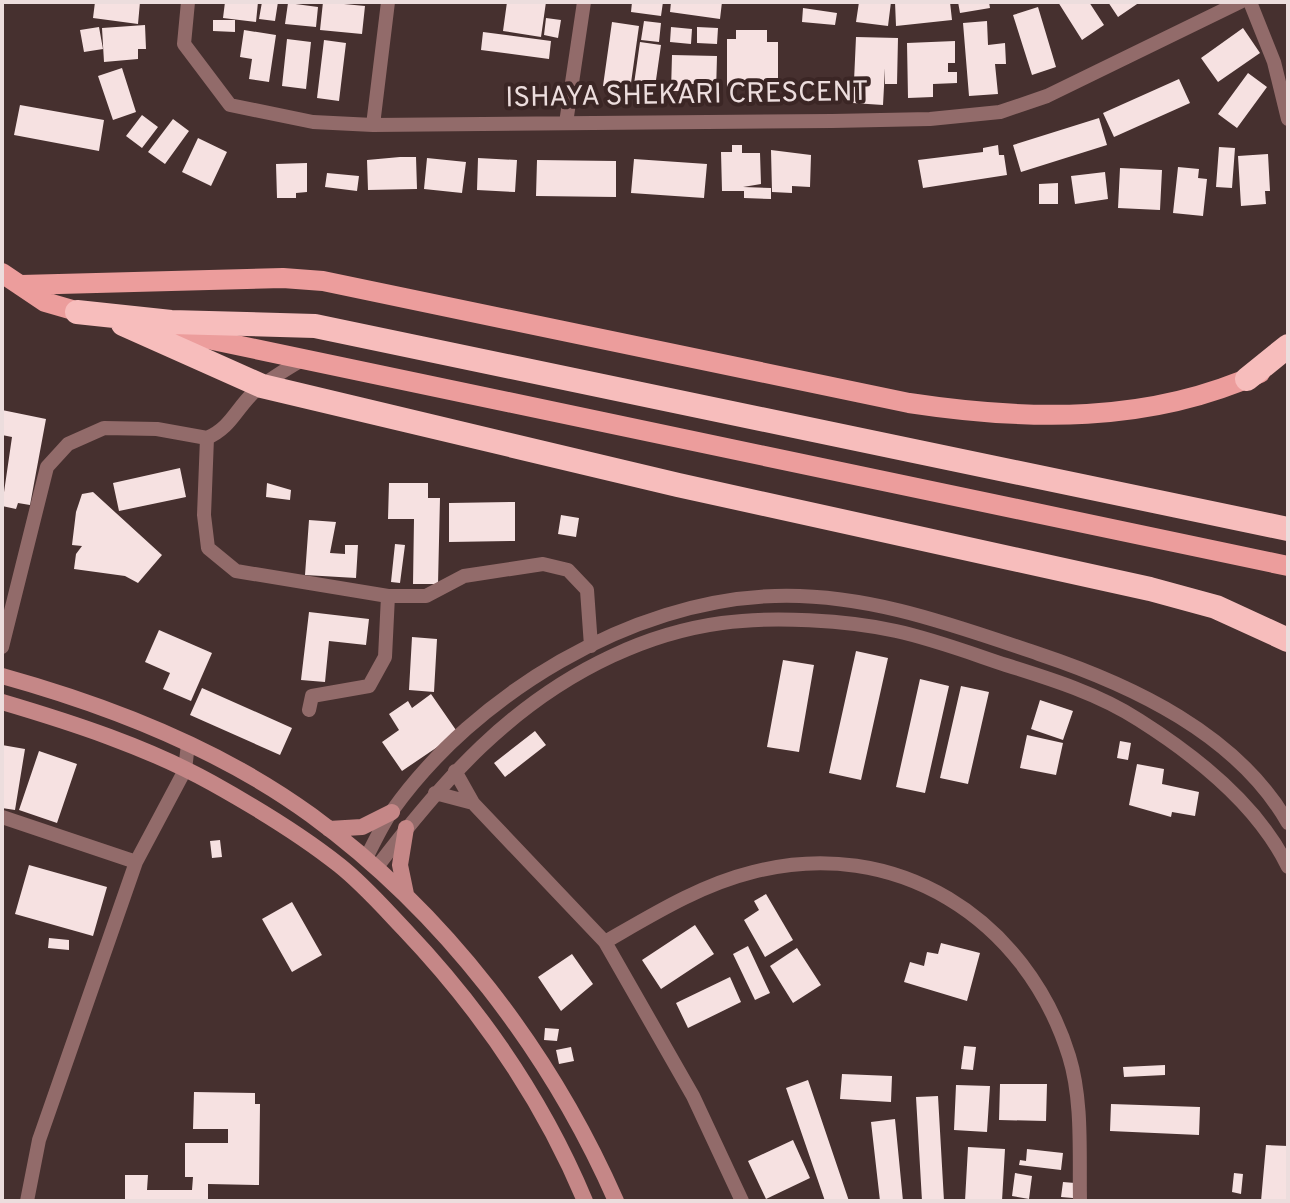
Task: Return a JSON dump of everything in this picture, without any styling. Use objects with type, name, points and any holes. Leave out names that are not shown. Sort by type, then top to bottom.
[{"type":"highway","points":[[77,312],[171,322],[315,326],[1288,529]]},
{"type":"highway","points":[[117,321],[262,386],[678,485],[1150,589],[1216,607],[1288,640]]},
{"type":"highway","points":[[1247,379],[1288,346]]},
{"type":"main road","points":[[2,273],[45,302],[77,312],[305,357],[1288,566]]},
{"type":"main road","points":[[21,285],[283,278],[323,281],[968,412],[1077,416],[1171,405],[1213,394],[1288,360]]},
{"type":"street","name":"ISHAYA SHEKARI CRESCENT","points":[[188,2],[184,44],[230,105],[313,122],[373,125],[916,120],[1000,112],[1047,96],[1240,2]]},
{"type":"street","points":[[373,125],[388,2]]},
{"type":"street","points":[[566,123],[584,2]]},
{"type":"street","points":[[1250,2],[1274,62],[1288,119]]},
{"type":"street","points":[[2,647],[47,467],[68,444],[104,428],[157,429],[207,438],[232,422],[241,406],[262,386],[305,357]]},
{"type":"street","points":[[207,438],[204,515],[208,548],[236,571],[388,596],[426,596],[464,576],[543,564],[568,570],[587,590],[591,646]]},
{"type":"street","points":[[309,710],[312,696],[369,686],[385,657],[388,596]]},
{"type":"street","points":[[375,899],[369,864],[392,812],[457,739],[511,694],[591,646],[642,622],[720,601],[776,596],[903,610],[1090,670],[1136,691],[1211,740],[1249,773],[1288,823]]},
{"type":"street","points":[[342,867],[369,864],[406,828],[455,771],[522,713],[565,682],[614,655],[673,634],[723,623],[847,624],[896,631],[1079,689],[1138,718],[1221,782],[1279,849],[1288,867]]},
{"type":"street","points":[[2,676],[98,705],[188,744],[291,802],[329,829],[447,939],[516,1025],[589,1139],[616,1201]]},
{"type":"street","points":[[3,701],[119,741],[185,770],[296,835],[342,867],[439,967],[508,1054],[549,1127],[585,1201]]},
{"type":"street","points":[[27,1201],[39,1140],[136,862],[185,770],[188,744]]},
{"type":"street","points":[[455,771],[473,803],[605,942],[693,1096],[742,1201]]},
{"type":"street","points":[[435,793],[473,803]]},
{"type":"street","points":[[329,829],[362,827],[392,812]]},
{"type":"street","points":[[2,817],[136,862]]},
{"type":"street","points":[[406,828],[400,865],[407,899]]},
{"type":"street","points":[[605,942],[673,902],[751,872],[791,865],[862,865],[908,876],[941,891],[963,905],[1021,966],[1055,1022],[1070,1058],[1077,1114],[1080,1201]]},
{"type":"building","points":[[95,2],[140,2],[138,24],[93,18]]},
{"type":"building","points":[[225,2],[258,2],[256,22],[223,18]]},
{"type":"building","points":[[262,2],[278,2],[275,21],[259,19]]},
{"type":"building","points":[[323,2],[365,6],[362,34],[320,30]]},
{"type":"building","points":[[507,2],[546,2],[541,37],[503,31]]},
{"type":"building","points":[[632,2],[663,2],[661,16],[631,12]]},
{"type":"building","points":[[671,2],[722,2],[720,19],[670,12]]},
{"type":"building","points":[[859,2],[891,2],[888,26],[856,22]]},
{"type":"building","points":[[895,2],[950,2],[952,20],[896,26]]},
{"type":"building","points":[[958,2],[989,2],[990,8],[960,13]]},
{"type":"building","points":[[1058,2],[1089,2],[1104,25],[1082,40]]},
{"type":"building","points":[[1108,2],[1140,2],[1118,17]]},
{"type":"building","points":[[288,3],[318,7],[316,27],[285,24]]},
{"type":"building","points":[[1038,7],[1056,67],[1032,75],[1013,15]]},
{"type":"building","points":[[803,8],[837,13],[835,25],[802,22]]},
{"type":"building","points":[[546,18],[561,20],[558,38],[544,35]]},
{"type":"building","points":[[213,20],[235,20],[235,32],[213,31]]},
{"type":"building","points":[[644,21],[661,23],[659,42],[641,40]]},
{"type":"building","points":[[987,21],[988,45],[1005,43],[1006,64],[995,64],[998,94],[969,96],[963,23]]},
{"type":"building","points":[[612,22],[639,26],[630,90],[603,86]]},
{"type":"building","points":[[145,25],[146,49],[138,49],[138,59],[104,62],[102,28]]},
{"type":"building","points":[[99,27],[103,49],[84,52],[80,30]]},
{"type":"building","points":[[671,27],[692,29],[691,44],[670,42]]},
{"type":"building","points":[[697,27],[718,28],[717,44],[697,43]]},
{"type":"building","points":[[1243,28],[1260,53],[1218,82],[1201,58]]},
{"type":"building","points":[[244,30],[276,35],[269,82],[249,79],[252,59],[240,57]]},
{"type":"building","points":[[736,30],[767,30],[767,42],[778,42],[778,87],[727,87],[727,39],[736,39]]},
{"type":"building","points":[[483,32],[551,41],[549,59],[481,50]]},
{"type":"building","points":[[856,37],[898,38],[897,84],[885,84],[885,68],[883,105],[853,103]]},
{"type":"building","points":[[287,39],[311,42],[306,89],[282,86]]},
{"type":"building","points":[[324,40],[346,43],[339,101],[317,98]]},
{"type":"building","points":[[955,41],[955,63],[948,63],[948,72],[957,72],[957,83],[933,84],[933,97],[908,98],[907,43]]},
{"type":"building","points":[[640,42],[661,45],[654,94],[633,91]]},
{"type":"building","points":[[672,55],[717,56],[716,93],[699,92],[699,84],[686,84],[686,100],[679,100],[679,91],[671,91]]},
{"type":"building","points":[[122,68],[136,112],[113,120],[98,76]]},
{"type":"building","points":[[1248,73],[1267,87],[1237,128],[1218,114]]},
{"type":"building","points":[[1179,79],[1190,103],[1114,137],[1103,113]]},
{"type":"building","points":[[20,105],[104,120],[99,151],[14,135]]},
{"type":"building","points":[[142,115],[158,127],[142,148],[126,136]]},
{"type":"building","points":[[1099,118],[1107,145],[1021,172],[1013,145]]},
{"type":"building","points":[[173,119],[189,131],[165,164],[148,152]]},
{"type":"building","points":[[198,138],[227,152],[211,186],[182,172]]},
{"type":"building","points":[[732,145],[742,145],[742,153],[760,153],[761,184],[743,187],[771,188],[771,199],[744,198],[744,191],[722,191],[721,152],[732,152]]},
{"type":"building","points":[[998,145],[999,155],[1004,155],[1007,175],[923,188],[918,160],[983,152],[983,148]]},
{"type":"building","points":[[1219,147],[1235,148],[1232,188],[1216,187]]},
{"type":"building","points":[[771,150],[811,155],[810,187],[792,186],[792,193],[772,192]]},
{"type":"building","points":[[1268,154],[1270,191],[1265,191],[1266,204],[1241,206],[1238,156]]},
{"type":"building","points":[[416,157],[417,189],[368,190],[367,160]]},
{"type":"building","points":[[427,158],[466,162],[462,193],[424,189]]},
{"type":"building","points":[[478,158],[517,160],[515,192],[477,190]]},
{"type":"building","points":[[634,159],[707,164],[704,198],[631,193]]},
{"type":"building","points":[[537,160],[616,161],[616,197],[536,196]]},
{"type":"building","points":[[307,163],[307,192],[296,193],[296,198],[277,198],[276,164]]},
{"type":"building","points":[[1178,167],[1199,169],[1198,178],[1207,179],[1203,216],[1173,213]]},
{"type":"building","points":[[1120,168],[1162,170],[1160,210],[1118,208]]},
{"type":"building","points":[[1105,172],[1108,199],[1075,204],[1071,176]]},
{"type":"building","points":[[327,173],[359,176],[357,191],[325,187]]},
{"type":"building","points":[[1058,183],[1058,204],[1039,204],[1039,184]]},
{"type":"building","points":[[2,410],[46,419],[30,505],[18,503],[16,509],[2,506],[12,437],[2,435]]},
{"type":"building","points":[[180,468],[186,497],[119,511],[113,483]]},
{"type":"building","points":[[267,483],[291,490],[290,500],[266,497]]},
{"type":"building","points":[[389,483],[428,483],[428,498],[440,498],[438,584],[413,584],[414,519],[388,519]]},
{"type":"building","points":[[93,492],[162,555],[138,583],[125,576],[74,569],[76,554],[82,546],[72,545],[76,512],[82,494]]},
{"type":"building","points":[[515,502],[515,541],[449,542],[449,503]]},
{"type":"building","points":[[561,515],[579,518],[576,537],[558,534]]},
{"type":"building","points":[[309,520],[336,522],[330,553],[345,554],[345,545],[358,545],[356,578],[305,575]]},
{"type":"building","points":[[395,544],[405,545],[400,583],[391,582]]},
{"type":"building","points":[[309,612],[369,619],[366,645],[329,641],[325,682],[301,680]]},
{"type":"building","points":[[159,630],[212,653],[191,701],[163,689],[170,673],[145,662]]},
{"type":"building","points":[[412,637],[437,639],[434,692],[409,690]]},
{"type":"building","points":[[856,651],[888,658],[861,780],[829,773]]},
{"type":"building","points":[[783,660],[814,665],[799,752],[767,747]]},
{"type":"building","points":[[920,679],[949,686],[925,793],[896,787]]},
{"type":"building","points":[[961,686],[989,692],[968,784],[940,778]]},
{"type":"building","points":[[202,688],[292,728],[280,755],[190,715]]},
{"type":"building","points":[[431,694],[458,733],[402,771],[382,742],[399,730],[389,714],[408,701],[412,708]]},
{"type":"building","points":[[1040,700],[1073,711],[1063,740],[1031,729]]},
{"type":"building","points":[[535,731],[546,745],[505,777],[494,763]]},
{"type":"building","points":[[1027,735],[1063,743],[1056,775],[1020,768]]},
{"type":"building","points":[[1120,741],[1131,743],[1128,760],[1117,758]]},
{"type":"building","points":[[2,745],[25,749],[15,810],[2,808]]},
{"type":"building","points":[[39,751],[77,764],[57,823],[19,810]]},
{"type":"building","points":[[1137,764],[1164,769],[1162,784],[1199,792],[1195,816],[1172,812],[1171,817],[1129,805]]},
{"type":"building","points":[[220,840],[222,857],[212,858],[210,841]]},
{"type":"building","points":[[29,865],[107,887],[93,936],[15,914]]},
{"type":"building","points":[[766,894],[793,940],[765,957],[744,920],[759,910],[754,901]]},
{"type":"building","points":[[292,902],[322,955],[292,972],[262,919]]},
{"type":"building","points":[[695,925],[714,954],[661,989],[642,960]]},
{"type":"building","points":[[49,938],[69,940],[69,950],[48,948]]},
{"type":"building","points":[[941,943],[980,953],[967,1001],[904,982],[910,962],[924,966],[927,952],[938,954]]},
{"type":"building","points":[[748,946],[770,993],[755,1000],[733,954]]},
{"type":"building","points":[[797,948],[821,985],[793,1003],[770,966]]},
{"type":"building","points":[[572,954],[593,984],[561,1011],[538,977]]},
{"type":"building","points":[[730,977],[741,1002],[688,1028],[676,1003]]},
{"type":"building","points":[[545,1028],[559,1029],[557,1041],[544,1040]]},
{"type":"building","points":[[964,1046],[976,1047],[973,1070],[961,1069]]},
{"type":"building","points":[[571,1047],[574,1061],[559,1064],[556,1050]]},
{"type":"building","points":[[1165,1065],[1165,1075],[1124,1077],[1123,1067]]},
{"type":"building","points":[[842,1074],[892,1076],[891,1102],[840,1099]]},
{"type":"building","points":[[808,1080],[849,1201],[825,1201],[786,1088]]},
{"type":"building","points":[[1000,1084],[1047,1084],[1046,1121],[999,1120]]},
{"type":"building","points":[[956,1085],[990,1086],[987,1132],[954,1130]]},
{"type":"building","points":[[194,1092],[255,1093],[255,1104],[260,1104],[259,1185],[208,1184],[208,1201],[125,1201],[125,1175],[148,1175],[147,1190],[192,1190],[193,1177],[185,1177],[185,1143],[228,1143],[228,1129],[193,1129]]},
{"type":"building","points":[[938,1096],[944,1201],[922,1201],[916,1097]]},
{"type":"building","points":[[1111,1104],[1200,1107],[1199,1135],[1110,1131]]},
{"type":"building","points":[[895,1119],[903,1201],[880,1201],[871,1122]]},
{"type":"building","points":[[793,1140],[810,1178],[766,1199],[748,1161]]},
{"type":"building","points":[[1266,1145],[1288,1146],[1288,1201],[1261,1201]]},
{"type":"building","points":[[968,1147],[1005,1149],[1002,1201],[965,1201]]},
{"type":"building","points":[[1027,1149],[1063,1153],[1061,1170],[1019,1165],[1020,1160],[1026,1161]]},
{"type":"building","points":[[1015,1173],[1032,1176],[1029,1199],[1012,1196]]},
{"type":"building","points":[[1234,1173],[1243,1174],[1241,1194],[1232,1192]]},
{"type":"building","points":[[1063,1182],[1075,1183],[1073,1198],[1061,1197]]}]
